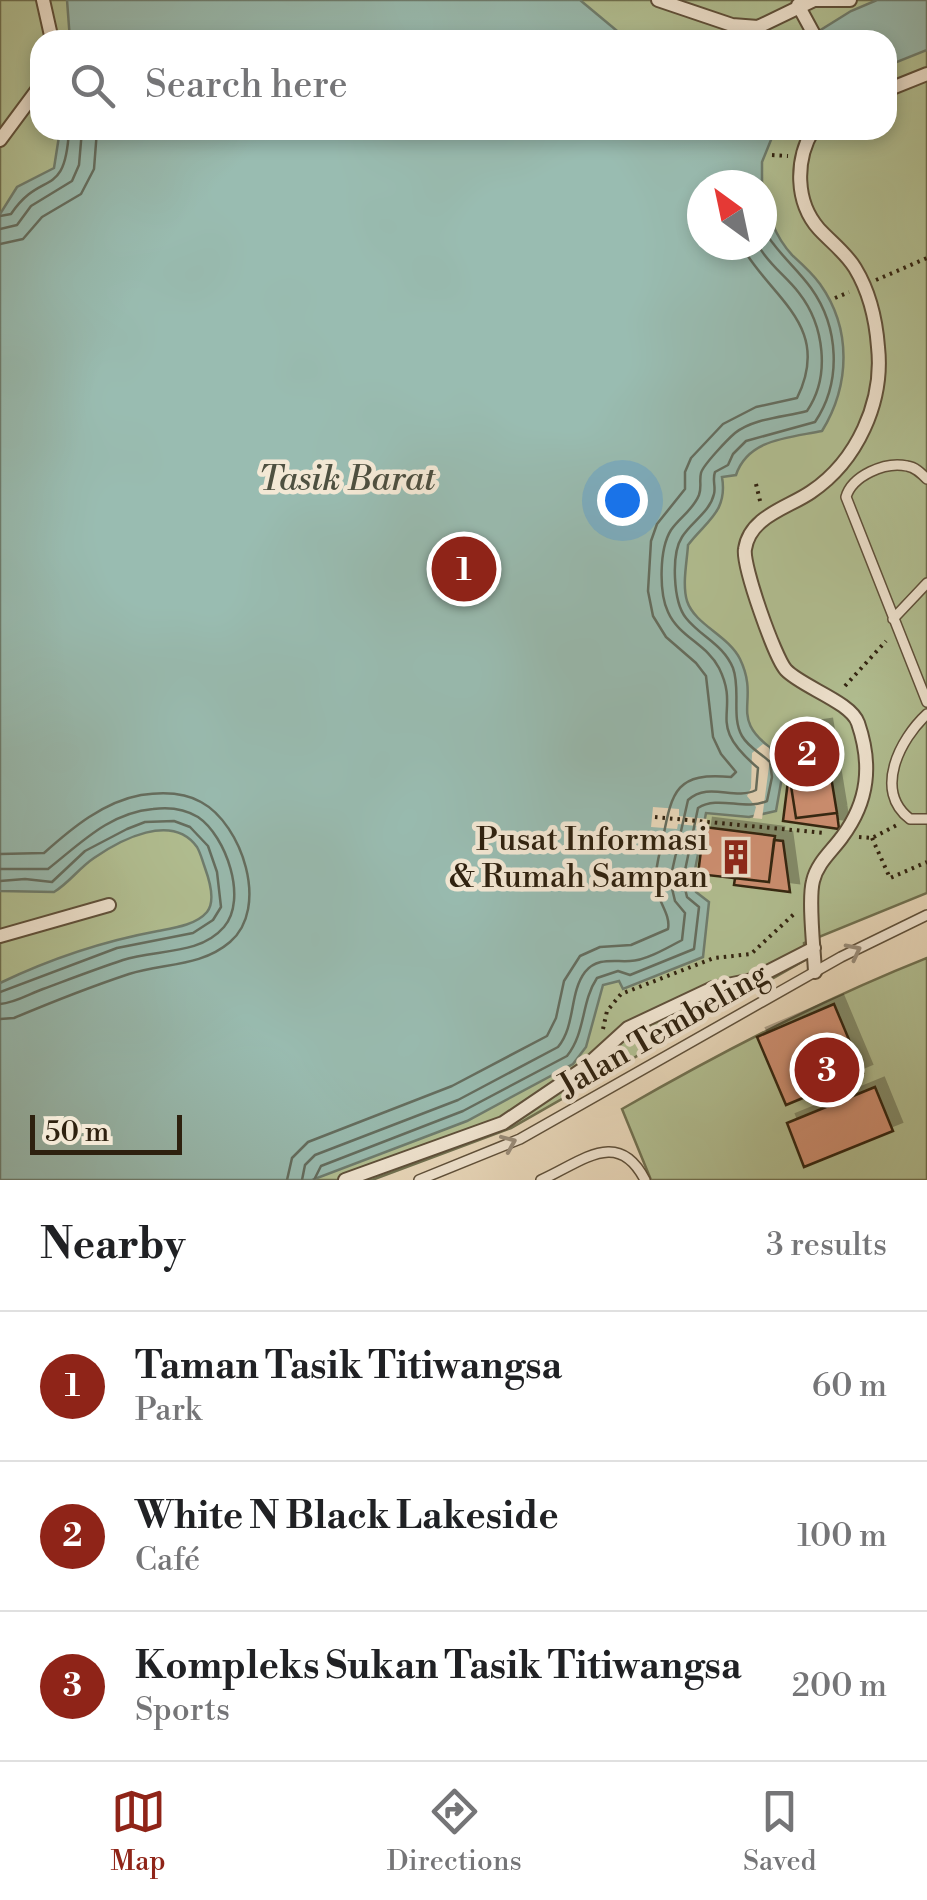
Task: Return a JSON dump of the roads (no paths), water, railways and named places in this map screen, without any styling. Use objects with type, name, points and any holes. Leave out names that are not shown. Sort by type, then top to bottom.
[{"type":"street","points":[[43,0],[50,30]]},
{"type":"street","points":[[658,0],[745,26],[771,22],[814,0],[850,0]]},
{"type":"street","points":[[798,5],[812,30]]},
{"type":"street","points":[[897,86],[927,74]]},
{"type":"street","points":[[0,140],[30,100]]},
{"type":"street","points":[[810,140],[803,157],[802,200],[808,216],[854,264],[875,326],[880,366],[878,386],[859,440],[816,489],[761,522],[749,536],[744,552],[745,567],[782,667],[857,718],[868,760],[865,792],[844,835],[812,882],[815,972]]},
{"type":"street","points":[[0,936],[109,905]]},
{"type":"street","points":[[345,1180],[503,1123],[583,1069],[628,1028],[712,988],[752,980],[814,948]]},
{"type":"lane","points":[[927,479],[916,469],[899,465],[862,475],[847,492],[847,504],[927,702]]},
{"type":"lane","points":[[895,624],[927,583]]},
{"type":"lane","points":[[927,714],[900,748],[893,769],[898,806],[910,819],[927,819]]},
{"type":"lane","name":"Jalan Tembeling","points":[[419,1180],[520,1139],[815,972],[927,915]]},
{"type":"lane","points":[[541,1180],[607,1150],[624,1152],[645,1180]]},
{"type":"water","points":[[67,0],[580,0],[616,30],[69,30]]},
{"type":"water","points":[[877,0],[927,0],[927,50],[897,62],[897,30],[821,30]]},
{"type":"water","name":"Tasik Barat","points":[[58,140],[771,140],[762,170],[687,170],[687,260],[777,260],[777,234],[830,301],[842,338],[842,376],[822,431],[760,447],[742,463],[736,475],[722,477],[719,508],[688,545],[685,580],[691,609],[740,659],[748,688],[748,720],[753,730],[779,754],[782,777],[776,811],[749,817],[706,813],[693,880],[696,892],[709,902],[703,957],[623,989],[619,981],[603,985],[586,1047],[573,1064],[467,1121],[312,1180],[0,1180],[0,983],[78,952],[191,923],[207,912],[211,902],[208,878],[197,847],[174,831],[160,830],[131,837],[105,851],[54,892],[0,891],[0,214],[17,187],[54,168]]},
{"type":"place","name":"Taman Tasik Titiwangsa","points":[[464,569]]},
{"type":"place","name":"White N Black Lakeside","points":[[807,754]]},
{"type":"place","name":"Pusat Informasi & Rumah Sampan","points":[[736,857]]},
{"type":"place","name":"Kompleks Sukan Tasik Titiwangsa","points":[[827,1070]]}]
